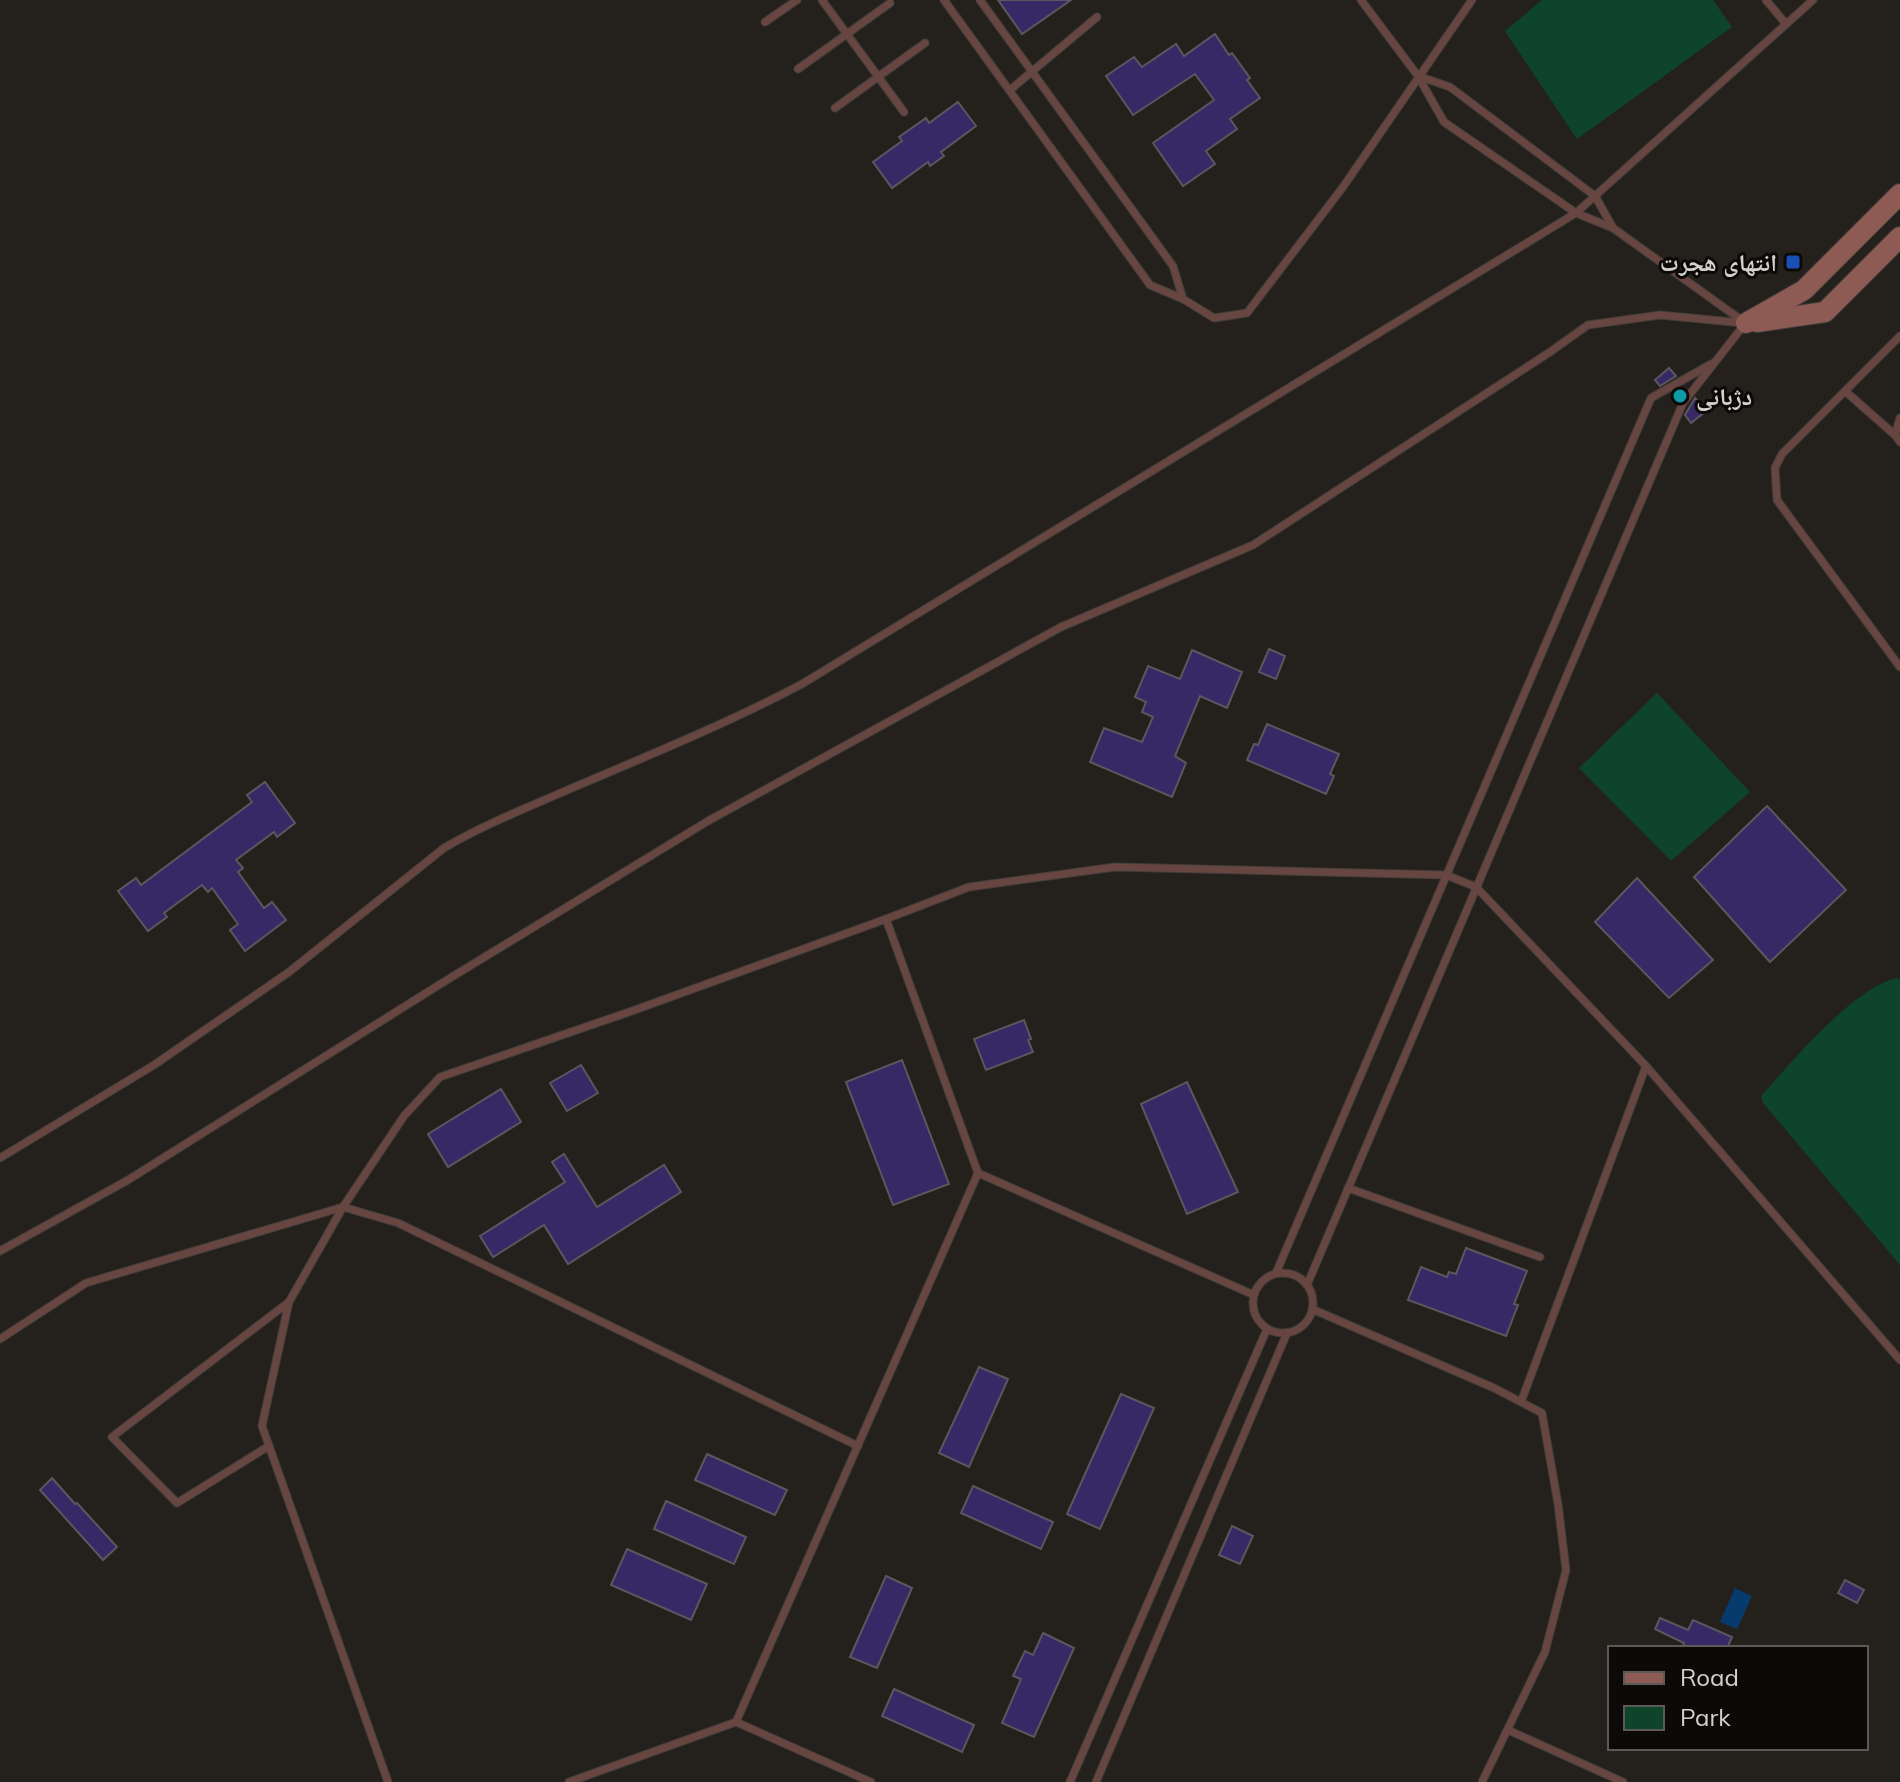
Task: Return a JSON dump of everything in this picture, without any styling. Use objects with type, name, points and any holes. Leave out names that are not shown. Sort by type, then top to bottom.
[{"type":"main road","points":[[1746,323],[1804,290],[1900,194]]},
{"type":"main road","points":[[1746,323],[1825,312],[1900,237]]},
{"type":"lane","points":[[765,22],[797,0]]},
{"type":"lane","points":[[822,0],[904,112]]},
{"type":"lane","points":[[944,0],[1150,285],[1183,299],[1214,318],[1247,313],[1343,187],[1472,0]]},
{"type":"lane","points":[[980,0],[1173,266],[1183,299]]},
{"type":"lane","points":[[1361,0],[1418,76],[1444,122],[1576,213],[1613,228],[1746,323]]},
{"type":"lane","points":[[1766,0],[1786,24]]},
{"type":"lane","points":[[0,1158],[154,1065],[289,972],[444,848],[514,813],[750,712],[802,684],[1576,213],[1813,0]]},
{"type":"lane","points":[[798,69],[890,3]]},
{"type":"lane","points":[[1010,90],[1097,17]]},
{"type":"lane","points":[[835,108],[925,43]]},
{"type":"lane","points":[[1418,76],[1450,87],[1595,196],[1613,228]]},
{"type":"lane","points":[[0,1251],[128,1180],[708,821],[1061,627],[1253,545],[1588,325],[1660,315],[1746,323]]},
{"type":"lane","points":[[1307,1285],[1683,403],[1746,323]]},
{"type":"lane","points":[[1900,336],[1782,454],[1775,468],[1777,500],[1900,667]]},
{"type":"lane","points":[[1276,1273],[1651,398],[1716,361]]},
{"type":"lane","points":[[1845,391],[1898,438]]},
{"type":"lane","points":[[1898,438],[1900,418]]},
{"type":"lane","points":[[388,1782],[262,1426],[289,1302],[343,1207],[404,1116],[440,1077],[632,1011],[969,887],[1115,867],[1446,875],[1476,887],[1646,1066],[1900,1360]]},
{"type":"lane","points":[[736,1722],[978,1173],[886,919]]},
{"type":"lane","points":[[1521,1402],[1646,1066]]},
{"type":"lane","points":[[978,1173],[1254,1295]]},
{"type":"lane","points":[[1348,1188],[1540,1257]]},
{"type":"lane","points":[[0,1339],[86,1283],[343,1207],[398,1223],[858,1446]]},
{"type":"lane","points":[[1276,1273],[1293,1275],[1307,1285],[1311,1292],[1312,1309],[1303,1326],[1287,1333],[1277,1333],[1267,1329],[1254,1315],[1254,1295],[1262,1281],[1276,1273]]},
{"type":"lane","points":[[269,1446],[177,1503],[112,1437],[289,1302]]},
{"type":"lane","points":[[1312,1309],[1494,1388],[1542,1413],[1566,1570],[1545,1652],[1482,1782]]},
{"type":"lane","points":[[1070,1782],[1267,1329]]},
{"type":"lane","points":[[1096,1782],[1287,1333]]},
{"type":"lane","points":[[569,1782],[736,1722],[871,1782]]},
{"type":"lane","points":[[1508,1730],[1623,1782]]},
{"type":"green space","points":[[1542,0],[1713,0],[1732,27],[1577,139],[1505,31]]},
{"type":"green space","points":[[1657,693],[1750,792],[1671,861],[1579,768]]},
{"type":"green space","points":[[1897,978],[1900,980],[1900,1265],[1763,1103],[1761,1096],[1843,1011],[1880,984]]},
{"type":"water","points":[[1735,1588],[1752,1596],[1737,1629],[1720,1622]]},
{"type":"building","points":[[998,0],[1071,0],[1022,34]]},
{"type":"building","points":[[1215,34],[1250,78],[1247,80],[1260,98],[1230,119],[1237,129],[1206,151],[1215,164],[1183,186],[1153,143],[1214,100],[1195,74],[1133,115],[1106,76],[1134,57],[1142,67],[1176,44],[1184,56]]},
{"type":"building","points":[[958,102],[976,126],[941,152],[944,156],[930,166],[928,162],[892,188],[873,162],[902,141],[899,137],[926,118],[929,123]]},
{"type":"building","points":[[1669,368],[1676,376],[1660,386],[1655,380]]},
{"type":"building","points":[[1695,398],[1706,411],[1691,423],[1685,415]]},
{"type":"building","points":[[1269,649],[1285,656],[1276,679],[1259,672]]},
{"type":"building","points":[[1192,650],[1242,672],[1227,708],[1200,696],[1175,756],[1186,763],[1172,797],[1090,762],[1104,728],[1142,742],[1153,717],[1142,712],[1146,702],[1135,697],[1148,666],[1180,679]]},
{"type":"building","points":[[1267,724],[1339,754],[1326,794],[1247,760]]},
{"type":"building","points":[[265,782],[295,823],[277,837],[274,832],[236,860],[243,868],[238,872],[264,908],[272,902],[286,920],[245,951],[230,930],[238,924],[212,888],[208,892],[202,885],[164,913],[167,917],[148,931],[118,891],[136,878],[141,885],[252,802],[247,795]]},
{"type":"building","points":[[1767,806],[1846,890],[1770,962],[1694,877]]},
{"type":"building","points":[[1637,878],[1713,960],[1669,998],[1595,922]]},
{"type":"building","points":[[1024,1020],[1033,1052],[986,1070],[974,1039]]},
{"type":"building","points":[[902,1060],[949,1184],[893,1205],[846,1082]]},
{"type":"building","points":[[581,1065],[598,1093],[567,1111],[550,1083]]},
{"type":"building","points":[[1187,1082],[1238,1192],[1187,1214],[1141,1104]]},
{"type":"building","points":[[501,1089],[521,1122],[448,1167],[428,1134]]},
{"type":"building","points":[[564,1154],[597,1207],[664,1165],[681,1192],[568,1264],[544,1225],[493,1257],[480,1236],[565,1182],[552,1162]]},
{"type":"building","points":[[1466,1248],[1527,1271],[1506,1336],[1408,1300],[1421,1267],[1447,1277],[1449,1272],[1456,1274]]},
{"type":"building","points":[[979,1367],[1008,1379],[969,1467],[939,1453]]},
{"type":"building","points":[[1121,1394],[1154,1408],[1100,1529],[1067,1514]]},
{"type":"building","points":[[707,1454],[787,1490],[775,1515],[695,1480]]},
{"type":"building","points":[[52,1478],[117,1547],[103,1560],[40,1490]]},
{"type":"building","points":[[973,1486],[1053,1522],[1041,1549],[961,1513]]},
{"type":"building","points":[[666,1501],[746,1537],[734,1564],[654,1529]]},
{"type":"building","points":[[1232,1526],[1253,1536],[1240,1564],[1219,1555]]},
{"type":"building","points":[[627,1549],[707,1584],[691,1620],[611,1585]]},
{"type":"building","points":[[886,1576],[912,1588],[877,1668],[850,1657]]},
{"type":"building","points":[[1845,1580],[1864,1590],[1857,1603],[1838,1593]]},
{"type":"building","points":[[1660,1618],[1688,1630],[1693,1620],[1732,1637],[1728,1646],[1683,1646],[1684,1643],[1655,1629]]},
{"type":"building","points":[[1043,1633],[1074,1648],[1034,1737],[1002,1723],[1021,1679],[1013,1676],[1025,1651],[1033,1655]]},
{"type":"building","points":[[894,1689],[974,1725],[962,1752],[882,1716]]},
{"type":"place","name":"انتهای هجرت","points":[[1793,262]]},
{"type":"place","name":"دژبانی","points":[[1680,396]]}]
